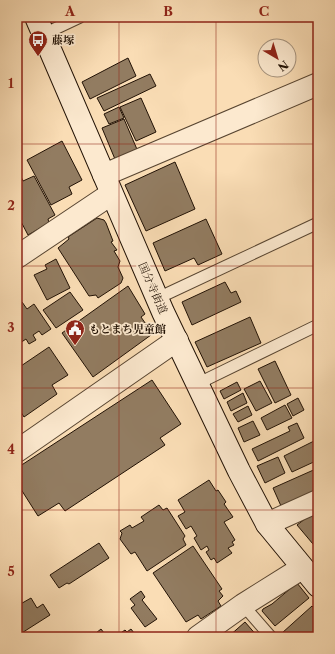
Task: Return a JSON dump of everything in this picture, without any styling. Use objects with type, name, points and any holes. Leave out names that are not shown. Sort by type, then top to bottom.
[{"type":"street","name":"国分寺街道","points":[[40,26],[158,298],[239,471],[267,524],[318,586]]},
{"type":"street","points":[[17,256],[108,185],[318,84]]},
{"type":"street","points":[[17,451],[177,340]]},
{"type":"street","points":[[267,524],[318,501]]},
{"type":"street","points":[[198,637],[243,605],[302,568]]},
{"type":"lane","points":[[40,26],[80,17]]},
{"type":"lane","points":[[158,298],[318,222]]},
{"type":"lane","points":[[197,384],[318,325]]},
{"type":"lane","points":[[243,605],[271,637]]},
{"type":"building","points":[[128,58],[136,76],[90,99],[82,82]]},
{"type":"building","points":[[150,74],[156,86],[104,111],[97,98]]},
{"type":"building","points":[[141,98],[156,132],[136,141],[120,107]]},
{"type":"building","points":[[119,107],[124,118],[109,124],[104,114]]},
{"type":"building","points":[[124,119],[139,154],[117,164],[102,128]]},
{"type":"building","points":[[62,141],[82,180],[69,187],[72,194],[51,205],[27,160]]},
{"type":"building","points":[[175,162],[195,209],[146,231],[125,185]]},
{"type":"building","points":[[18,171],[23,181],[34,176],[55,215],[48,219],[49,223],[28,235],[17,214]]},
{"type":"building","points":[[97,218],[104,220],[106,223],[113,241],[111,242],[117,250],[114,251],[120,261],[118,267],[123,278],[121,283],[98,298],[96,295],[89,296],[58,248],[69,239],[68,237]]},
{"type":"building","points":[[206,219],[222,254],[198,265],[194,258],[165,271],[153,243]]},
{"type":"building","points":[[56,259],[70,288],[47,300],[34,275],[47,269],[45,265]]},
{"type":"building","points":[[225,282],[231,293],[236,291],[241,302],[192,325],[182,302]]},
{"type":"building","points":[[128,286],[145,314],[141,317],[150,330],[151,335],[93,377],[62,333]]},
{"type":"building","points":[[70,292],[83,310],[56,328],[43,310]]},
{"type":"building","points":[[22,302],[27,309],[34,304],[51,329],[42,335],[39,331],[33,335],[36,340],[29,344],[26,339],[20,343],[17,339],[17,306]]},
{"type":"building","points":[[250,317],[261,343],[207,367],[195,342]]},
{"type":"building","points":[[49,347],[68,375],[52,385],[57,394],[24,417],[19,409],[17,410],[17,374],[20,372],[18,368]]},
{"type":"building","points":[[275,361],[291,395],[275,403],[258,369]]},
{"type":"building","points":[[152,380],[181,424],[160,438],[165,445],[65,511],[59,503],[38,516],[17,483],[17,468]]},
{"type":"building","points":[[260,381],[272,403],[256,411],[244,389]]},
{"type":"building","points":[[237,382],[241,390],[224,399],[220,391]]},
{"type":"building","points":[[243,393],[247,403],[231,411],[227,402]]},
{"type":"building","points":[[298,398],[304,410],[293,416],[287,404]]},
{"type":"building","points":[[285,405],[292,418],[267,430],[261,418]]},
{"type":"building","points":[[248,406],[252,415],[238,422],[233,414]]},
{"type":"building","points":[[253,421],[260,435],[244,442],[238,428]]},
{"type":"building","points":[[297,423],[304,438],[258,461],[252,449],[290,431],[288,427]]},
{"type":"building","points":[[314,441],[318,450],[318,460],[292,472],[284,456]]},
{"type":"building","points":[[278,457],[285,473],[265,483],[257,466]]},
{"type":"building","points":[[318,468],[318,490],[281,506],[273,488]]},
{"type":"building","points":[[209,480],[226,502],[224,504],[233,517],[224,522],[235,540],[232,542],[234,545],[228,548],[232,553],[217,563],[214,558],[211,560],[206,552],[209,550],[207,546],[201,550],[194,538],[197,536],[191,526],[186,529],[178,516],[185,512],[178,500]]},
{"type":"building","points":[[159,505],[163,510],[167,508],[185,536],[183,539],[186,545],[147,571],[135,552],[131,554],[120,539],[122,533],[120,531],[130,525],[132,528],[144,521],[141,517]]},
{"type":"building","points":[[318,509],[318,550],[297,525]]},
{"type":"building","points":[[99,543],[109,558],[69,584],[67,583],[59,588],[50,575]]},
{"type":"building","points":[[193,546],[222,589],[219,591],[223,596],[218,601],[221,606],[201,619],[198,615],[186,622],[153,573]]},
{"type":"building","points":[[297,583],[309,598],[275,626],[262,611],[263,609],[272,604]]},
{"type":"building","points":[[141,591],[145,597],[142,600],[157,619],[145,627],[131,608],[135,605],[130,599]]},
{"type":"building","points":[[31,598],[37,608],[43,604],[50,615],[17,636],[17,606]]},
{"type":"building","points":[[312,606],[318,612],[318,637],[283,637],[282,633]]},
{"type":"building","points":[[245,622],[258,637],[228,637]]},
{"type":"building","points":[[101,629],[107,637],[91,637]]},
{"type":"building","points":[[131,629],[137,637],[115,637],[125,630],[127,632]]},
{"type":"place","name":"藤塚","points":[[38,57]]},
{"type":"place","name":"もとまち児童館","points":[[75,346]]}]
